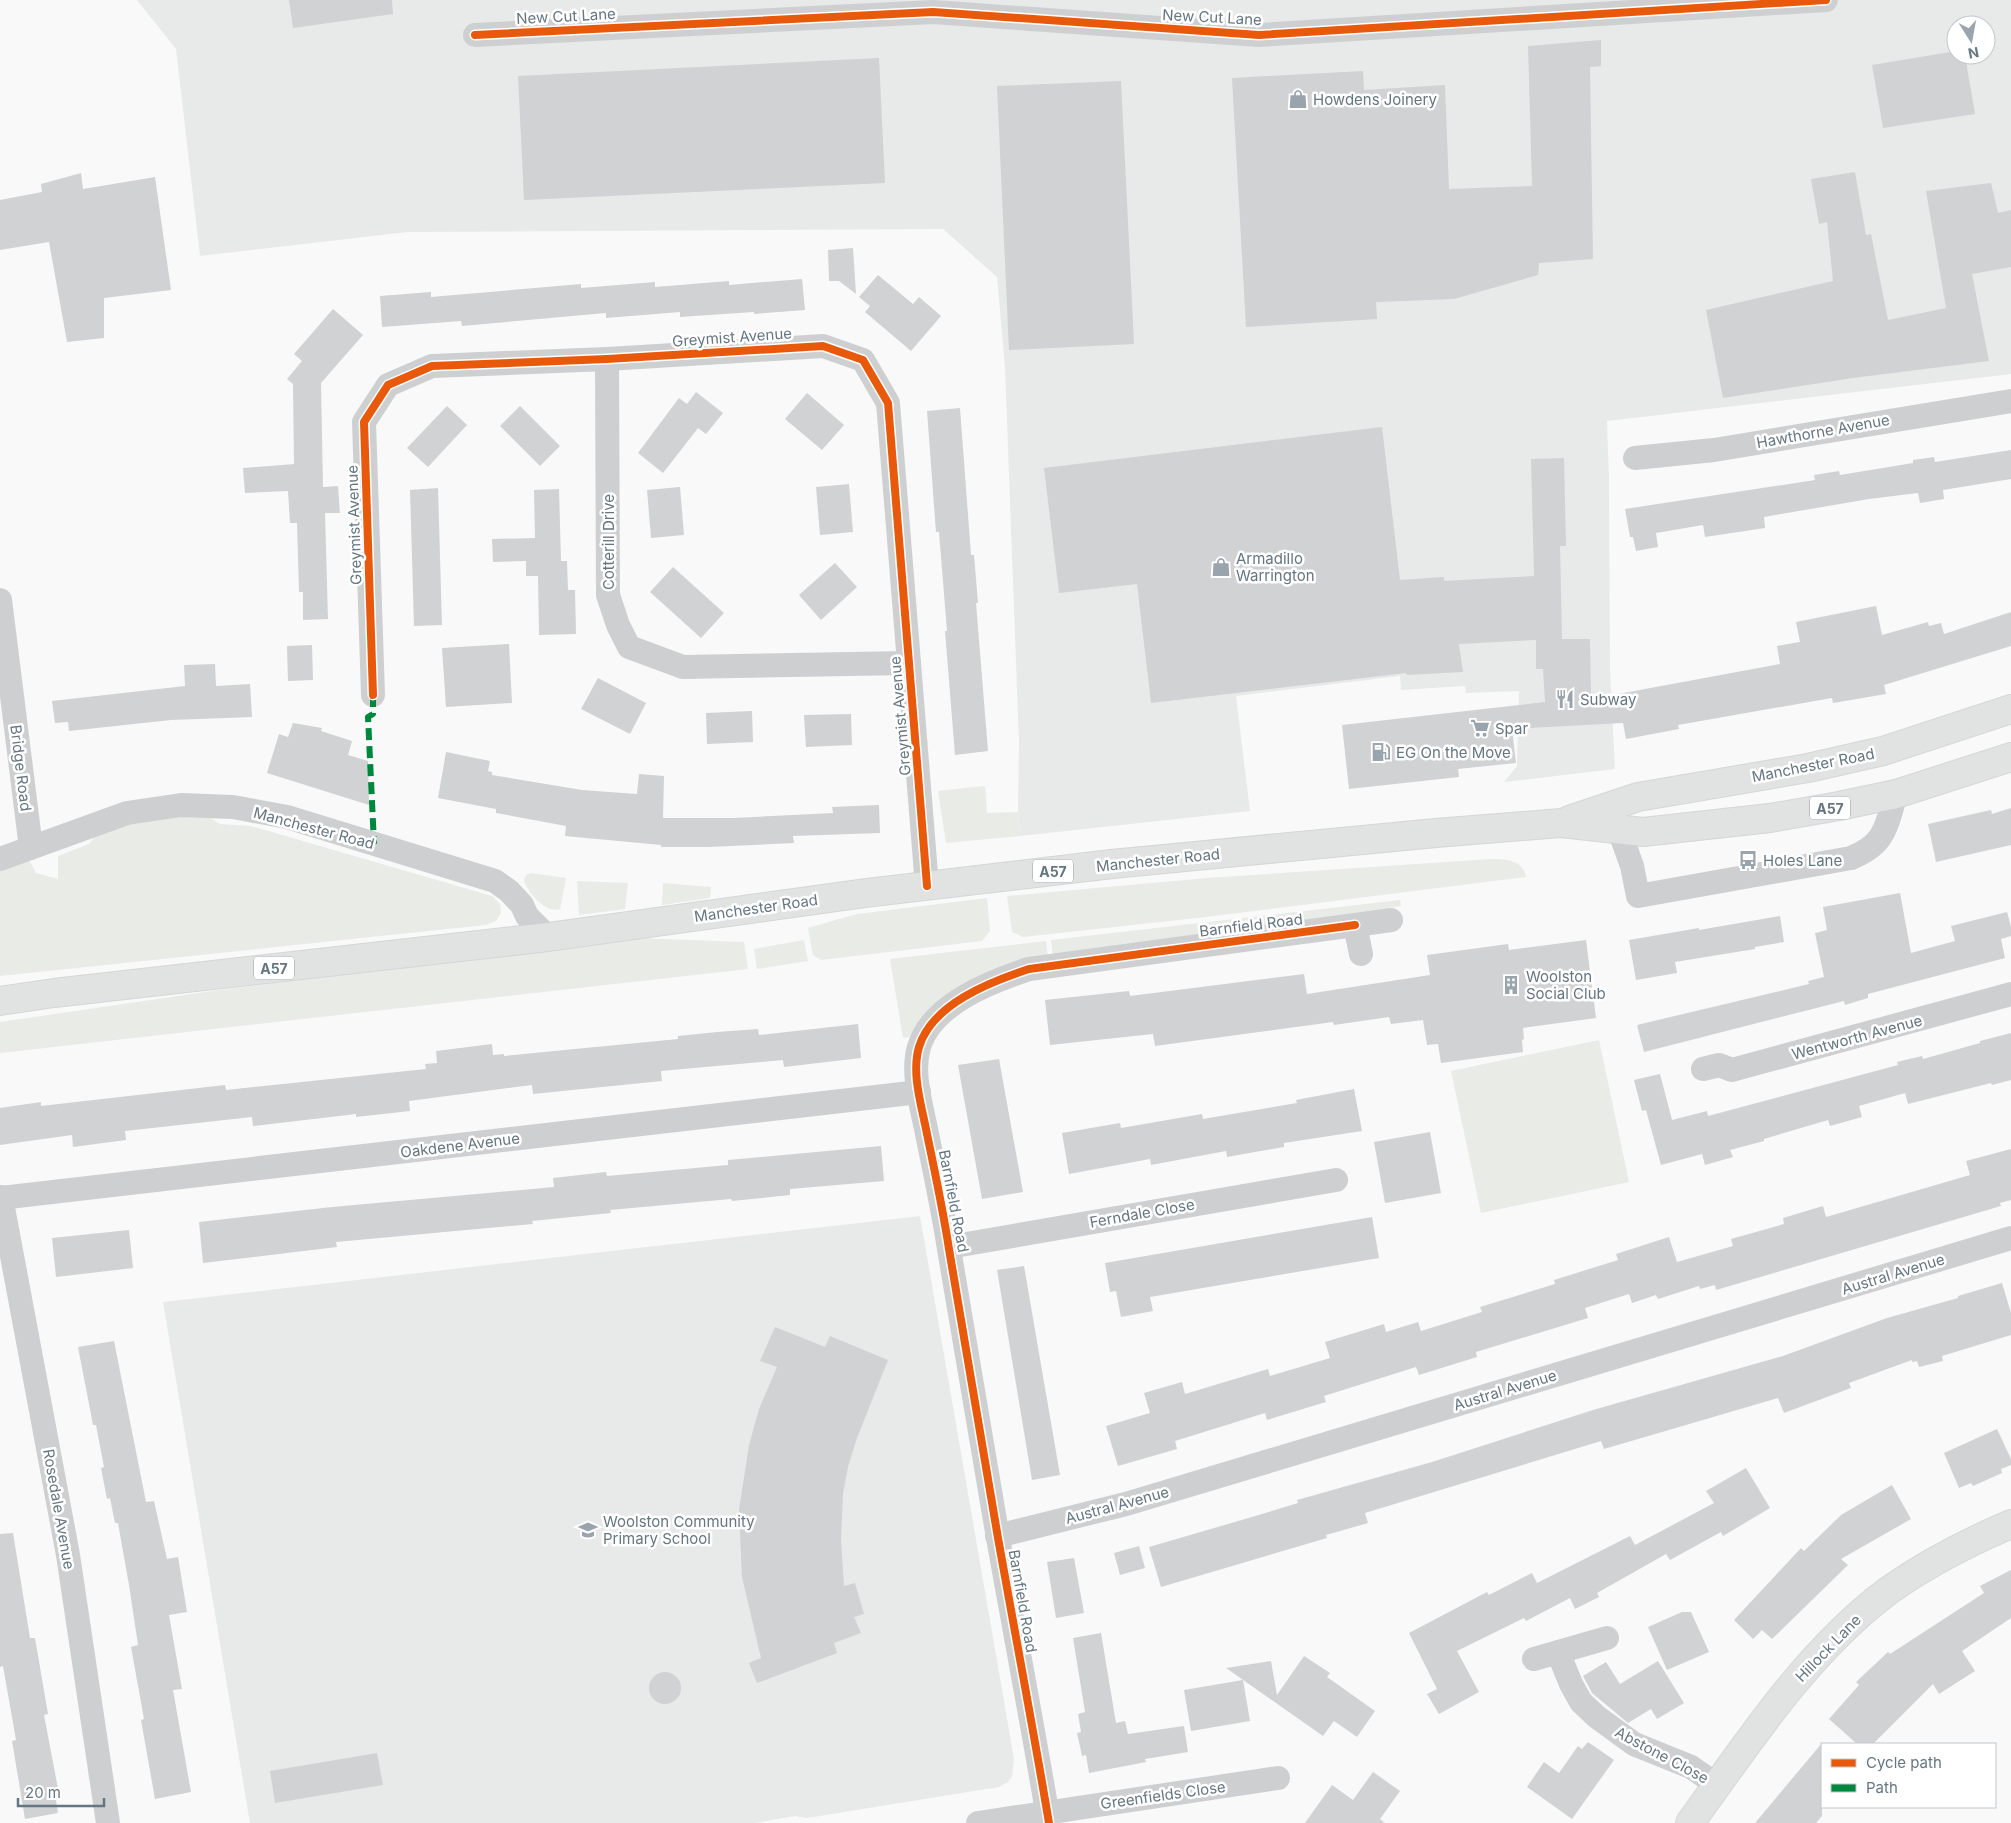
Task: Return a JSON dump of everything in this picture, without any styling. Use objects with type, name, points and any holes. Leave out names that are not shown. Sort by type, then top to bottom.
[{"type":"main road","name":"Manchester Road","points":[[1614,817],[1638,796],[1808,768],[1883,751],[2011,709]]},
{"type":"main road","name":"Manchester Road","points":[[0,1001],[54,993],[548,937],[928,886],[1142,862],[1614,817],[1643,832],[1770,818],[1896,794],[2011,756]]},
{"type":"main road","name":"Hillock Lane","points":[[1690,1823],[1804,1672],[1828,1644],[1859,1615],[1889,1591],[1918,1572],[1951,1553],[2011,1524]]},
{"type":"street","name":"New Cut Lane","points":[[475,34],[934,12],[1259,35],[1826,0]]},
{"type":"street","name":"Greymist Avenue","points":[[373,695],[364,422],[388,385],[432,366],[607,359],[823,346],[863,360],[888,403],[928,886]]},
{"type":"street","name":"Cotterill Drive","points":[[607,359],[608,595],[618,625],[629,648],[683,666],[910,663]]},
{"type":"street","name":"Hawthorne Avenue","points":[[1635,458],[1714,450],[2011,401]]},
{"type":"street","name":"Bridge Road","points":[[0,600],[31,848]]},
{"type":"street","points":[[1614,817],[1632,866],[1638,896],[1851,858],[1876,845],[1884,831],[1896,794]]},
{"type":"street","name":"Manchester Road","points":[[0,859],[126,813],[181,805],[233,807],[287,818],[495,881],[509,891],[522,905],[527,916],[548,937]]},
{"type":"street","name":"Barnfield Road","points":[[1048,1818],[997,1536],[949,1247],[919,1092],[916,1060],[920,1044],[930,1026],[962,998],[1007,976],[1052,964],[1391,920]]},
{"type":"street","points":[[1355,925],[1361,954]]},
{"type":"street","name":"Wentworth Avenue","points":[[1703,1069],[1719,1065],[1732,1070],[2011,994]]},
{"type":"street","name":"Oakdene Avenue","points":[[0,1197],[919,1092]]},
{"type":"street","name":"Ferndale Close","points":[[949,1247],[1336,1180]]},
{"type":"street","name":"Rosedale Avenue","points":[[0,1197],[68,1555],[108,1823]]},
{"type":"street","name":"Austral Avenue","points":[[997,1536],[1126,1504],[2011,1238]]},
{"type":"street","points":[[1534,1659],[1607,1638]]},
{"type":"street","name":"Abstone Close","points":[[1558,1652],[1570,1684],[1582,1702],[1596,1717],[1634,1744],[1691,1767],[1717,1785]]},
{"type":"street","name":"Greenfields Close","points":[[978,1823],[1048,1818],[1278,1778]]},
{"type":"shaded area","points":[[137,0],[2011,0],[2011,374],[1607,421],[1610,670],[1615,769],[1504,782],[1517,766],[1519,691],[1466,693],[1465,686],[1401,690],[1400,676],[1236,696],[1250,811],[1020,836],[1018,812],[1019,744],[1005,367],[997,277],[943,229],[407,232],[200,256],[176,49]]},
{"type":"shaded area","points":[[985,786],[987,813],[1018,812],[1020,836],[946,843],[938,791]]},
{"type":"shaded area","points":[[182,813],[207,816],[220,824],[250,826],[265,830],[492,896],[500,904],[501,913],[496,921],[486,925],[0,976],[0,853],[26,854],[36,873],[58,879],[58,856],[89,844],[100,830]]},
{"type":"shaded area","points":[[1502,859],[1517,864],[1524,871],[1526,877],[1206,917],[1023,937],[1012,932],[1007,896],[1207,878]]},
{"type":"shaded area","points":[[531,873],[566,878],[560,909],[549,908],[533,896],[524,880],[526,875]]},
{"type":"shaded area","points":[[577,881],[628,883],[625,909],[579,915]]},
{"type":"shaded area","points":[[663,883],[711,887],[710,898],[662,905]]},
{"type":"shaded area","points":[[987,898],[990,931],[982,941],[821,960],[813,955],[808,928],[857,914]]},
{"type":"shaded area","points":[[1400,900],[1401,906],[1053,957],[1051,940]]},
{"type":"shaded area","points":[[637,938],[744,942],[748,969],[0,1053],[0,1022],[219,990]]},
{"type":"shaded area","points":[[804,940],[808,961],[757,969],[754,949]]},
{"type":"shaded area","points":[[1046,941],[1048,957],[925,1019],[909,1037],[903,1038],[890,959]]},
{"type":"shaded area","points":[[1599,1040],[1629,1182],[1481,1213],[1451,1071]]},
{"type":"shaded area","name":"Woolston Community Primary School","points":[[920,1216],[1014,1759],[1012,1776],[1008,1782],[999,1787],[807,1818],[795,1816],[754,1823],[250,1823],[163,1302]]},
{"type":"building","points":[[289,0],[392,0],[393,14],[293,28]]},
{"type":"building","points":[[1601,40],[1601,66],[1590,67],[1593,259],[1539,263],[1538,275],[1454,299],[1376,302],[1377,319],[1246,327],[1232,78],[1363,71],[1364,90],[1445,85],[1449,189],[1532,186],[1528,46]]},
{"type":"building","points":[[1946,53],[1946,65],[1967,65],[1975,114],[1883,128],[1872,65]]},
{"type":"building","points":[[879,58],[885,183],[524,200],[518,76]]},
{"type":"building","points":[[1121,81],[1134,344],[1009,350],[997,86]]},
{"type":"building","points":[[1855,172],[1866,235],[1871,234],[1888,320],[1946,308],[1926,191],[1991,183],[1998,213],[2011,210],[2011,267],[1972,274],[1989,361],[1853,378],[1723,398],[1706,310],[1833,281],[1827,222],[1819,224],[1811,179]]},
{"type":"building","points":[[81,173],[83,189],[155,177],[171,290],[104,298],[104,338],[67,342],[49,242],[0,250],[0,200],[42,192],[41,184]]},
{"type":"building","points":[[853,248],[856,294],[839,281],[829,281],[828,250]]},
{"type":"building","points":[[878,275],[913,304],[919,297],[941,316],[911,351],[865,312],[870,306],[859,297]]},
{"type":"building","points":[[802,279],[805,310],[680,317],[680,312],[606,318],[606,313],[462,326],[461,321],[382,327],[380,296],[431,292],[431,297],[581,284],[581,288],[655,282],[655,287],[729,281],[729,285]]},
{"type":"building","points":[[333,309],[363,335],[321,383],[323,487],[338,486],[340,513],[325,513],[328,619],[303,620],[303,592],[299,592],[297,523],[290,523],[288,491],[245,493],[243,468],[294,464],[293,384],[287,379],[302,361],[294,354]]},
{"type":"building","points":[[696,392],[723,413],[706,434],[698,428],[663,473],[638,453],[679,398],[687,404]]},
{"type":"building","points":[[807,393],[844,425],[822,450],[785,419]]},
{"type":"building","points":[[447,406],[467,425],[428,467],[407,448]]},
{"type":"building","points":[[520,406],[560,446],[540,466],[500,426]]},
{"type":"building","points":[[960,408],[971,555],[974,555],[978,603],[976,603],[988,751],[955,755],[939,532],[936,532],[927,411]]},
{"type":"building","points":[[1382,427],[1400,580],[1444,577],[1444,581],[1534,576],[1531,459],[1564,458],[1566,546],[1560,546],[1562,639],[1590,639],[1591,699],[1780,664],[1777,646],[1800,642],[1796,622],[1876,606],[1882,635],[1928,622],[1929,626],[1941,623],[1944,634],[2011,612],[2011,646],[1884,685],[1886,694],[1833,703],[1832,698],[1678,725],[1679,729],[1626,739],[1623,723],[1512,729],[1516,763],[1458,769],[1459,777],[1349,789],[1342,725],[1545,702],[1543,669],[1536,669],[1536,640],[1459,644],[1463,672],[1407,675],[1406,673],[1151,703],[1137,584],[1059,593],[1044,468]]},
{"type":"building","points":[[2011,450],[2011,479],[1943,490],[1944,499],[1920,503],[1918,493],[1869,499],[1764,517],[1765,528],[1705,537],[1703,525],[1656,533],[1658,547],[1636,551],[1633,537],[1630,537],[1625,509],[1815,480],[1814,475],[1839,471],[1840,475],[1913,463],[1913,460],[1934,457],[1935,462]]},
{"type":"building","points":[[849,484],[853,532],[820,535],[816,487]]},
{"type":"building","points":[[680,487],[684,535],[651,538],[647,490]]},
{"type":"building","points":[[438,488],[442,625],[414,626],[410,490]]},
{"type":"building","points":[[559,489],[561,561],[567,561],[568,590],[575,590],[576,634],[539,635],[538,576],[526,576],[526,561],[493,562],[492,539],[535,538],[534,490]]},
{"type":"building","points":[[835,563],[857,587],[821,620],[799,595]]},
{"type":"building","points":[[673,567],[724,613],[701,638],[650,592]]},
{"type":"building","points":[[509,644],[512,703],[446,707],[442,648]]},
{"type":"building","points":[[312,645],[313,680],[288,681],[287,646]]},
{"type":"building","points":[[215,664],[216,686],[250,684],[252,717],[171,720],[69,731],[68,722],[55,723],[52,701],[185,686],[184,665]]},
{"type":"building","points":[[598,678],[646,703],[630,734],[581,709]]},
{"type":"building","points":[[752,711],[753,742],[707,744],[706,713]]},
{"type":"building","points":[[851,714],[852,745],[806,747],[804,715]]},
{"type":"building","points":[[293,723],[322,728],[321,731],[352,741],[348,755],[368,761],[369,805],[267,773],[279,734],[288,737]]},
{"type":"building","points":[[446,752],[490,761],[488,771],[492,772],[492,775],[582,790],[637,794],[639,774],[664,776],[663,818],[734,818],[833,813],[832,807],[879,805],[880,833],[793,836],[794,843],[708,847],[661,847],[661,845],[565,836],[566,826],[496,813],[496,809],[438,798]]},
{"type":"building","points":[[2011,808],[2011,845],[1936,862],[1928,824],[1991,810],[1992,814]]},
{"type":"building","points":[[1900,893],[1911,953],[1955,941],[1951,926],[2007,912],[2011,936],[2001,939],[2005,958],[1868,994],[1868,998],[1845,1005],[1844,1001],[1644,1052],[1637,1025],[1809,984],[1808,981],[1824,977],[1815,933],[1827,930],[1823,907]]},
{"type":"building","points":[[1780,916],[1784,942],[1755,947],[1755,949],[1675,962],[1677,973],[1636,980],[1629,940]]},
{"type":"building","points":[[1586,940],[1596,1018],[1523,1028],[1523,1052],[1441,1063],[1438,1044],[1427,1045],[1423,1020],[1391,1024],[1389,1017],[1334,1025],[1333,1022],[1155,1046],[1153,1034],[1050,1045],[1045,1000],[1129,991],[1130,996],[1304,974],[1307,994],[1430,975],[1427,955],[1508,944],[1509,950]]},
{"type":"building","points":[[858,1024],[861,1058],[784,1067],[783,1060],[661,1071],[662,1081],[533,1094],[532,1085],[409,1101],[410,1111],[356,1117],[356,1114],[253,1126],[252,1117],[125,1131],[126,1140],[73,1147],[72,1135],[0,1145],[0,1108],[41,1102],[41,1106],[225,1085],[226,1090],[426,1069],[425,1064],[437,1063],[436,1051],[492,1044],[493,1055],[504,1054],[504,1056],[678,1039],[678,1036],[717,1032],[758,1029],[759,1035]]},
{"type":"building","points":[[2011,1033],[2011,1080],[1992,1085],[1991,1083],[1908,1104],[1905,1093],[1859,1106],[1862,1117],[1830,1126],[1828,1120],[1764,1139],[1764,1141],[1730,1150],[1733,1157],[1705,1165],[1702,1154],[1661,1165],[1646,1110],[1642,1111],[1634,1080],[1660,1074],[1672,1120],[1707,1111],[1708,1116],[1898,1065],[1897,1062],[1922,1056],[1923,1059]]},
{"type":"building","points":[[999,1059],[1023,1192],[982,1199],[958,1065]]},
{"type":"building","points":[[1354,1089],[1362,1131],[1284,1143],[1284,1147],[1227,1157],[1226,1151],[1151,1165],[1150,1159],[1069,1174],[1062,1133],[1120,1123],[1121,1128],[1202,1114],[1203,1119],[1297,1103],[1296,1100]]},
{"type":"building","points":[[1430,1132],[1441,1193],[1385,1203],[1374,1142]]},
{"type":"building","points":[[881,1146],[884,1181],[790,1189],[790,1195],[762,1198],[610,1210],[611,1213],[532,1221],[533,1224],[336,1242],[337,1247],[203,1263],[199,1222],[332,1207],[554,1187],[553,1178],[606,1172],[607,1176],[728,1165],[728,1160]]},
{"type":"building","points":[[2011,1149],[2011,1200],[2000,1203],[2001,1206],[1716,1290],[1715,1285],[1700,1289],[1699,1286],[1658,1299],[1656,1295],[1632,1303],[1629,1294],[1585,1308],[1588,1318],[1476,1352],[1477,1357],[1419,1375],[1416,1367],[1324,1396],[1326,1402],[1267,1420],[1265,1413],[1175,1441],[1177,1449],[1118,1466],[1106,1426],[1150,1413],[1144,1393],[1182,1382],[1185,1394],[1268,1369],[1270,1376],[1330,1358],[1325,1342],[1384,1324],[1386,1332],[1418,1322],[1421,1331],[1482,1312],[1480,1307],[1555,1284],[1554,1280],[1618,1260],[1616,1254],[1669,1237],[1677,1262],[1733,1246],[1731,1239],[1784,1224],[1783,1218],[1823,1206],[1826,1217],[1970,1175],[1966,1161]]},
{"type":"building","points":[[1372,1217],[1379,1258],[1150,1297],[1153,1311],[1121,1317],[1116,1291],[1110,1292],[1105,1263]]},
{"type":"building","points":[[129,1230],[133,1268],[56,1277],[52,1238]]},
{"type":"building","points":[[1024,1266],[1060,1475],[1032,1480],[997,1270]]},
{"type":"building","points":[[2002,1283],[2011,1313],[2011,1335],[1942,1356],[1943,1361],[1919,1367],[1917,1361],[1912,1362],[1912,1360],[1849,1383],[1851,1388],[1784,1413],[1778,1398],[1604,1449],[1601,1441],[1365,1513],[1368,1523],[1326,1535],[1327,1538],[1161,1587],[1149,1547],[1298,1503],[1297,1500],[1432,1462],[1593,1410],[1783,1356],[1887,1318],[1958,1298],[1958,1296]]},
{"type":"building","points":[[775,1327],[825,1347],[830,1336],[888,1360],[857,1438],[848,1467],[843,1493],[841,1540],[844,1586],[855,1583],[864,1614],[854,1617],[861,1633],[834,1643],[837,1653],[757,1683],[749,1663],[761,1658],[742,1577],[739,1510],[749,1445],[759,1409],[777,1367],[760,1361]]},
{"type":"building","points":[[114,1341],[146,1502],[154,1501],[167,1559],[178,1557],[187,1612],[169,1615],[182,1689],[173,1690],[191,1792],[155,1799],[141,1720],[144,1719],[131,1647],[138,1645],[129,1585],[118,1523],[115,1523],[110,1498],[107,1499],[101,1468],[104,1467],[96,1425],[93,1425],[78,1347]]},
{"type":"building","points":[[1997,1429],[2011,1459],[2011,1465],[2001,1469],[2002,1473],[1973,1486],[1971,1483],[1959,1488],[1944,1453]]},
{"type":"building","points":[[1746,1468],[1770,1508],[1723,1536],[1721,1532],[1670,1560],[1666,1554],[1597,1593],[1599,1597],[1575,1609],[1570,1598],[1526,1621],[1524,1618],[1457,1651],[1479,1692],[1439,1714],[1427,1694],[1437,1689],[1409,1633],[1487,1592],[1489,1595],[1532,1573],[1537,1583],[1630,1536],[1635,1545],[1714,1503],[1706,1491]]},
{"type":"building","points":[[1892,1485],[1911,1519],[1841,1559],[1848,1565],[1772,1639],[1762,1630],[1753,1639],[1734,1620],[1801,1548],[1804,1551],[1841,1515]]},
{"type":"building","points":[[13,1533],[30,1638],[35,1638],[48,1714],[44,1715],[59,1794],[55,1794],[58,1813],[25,1819],[12,1741],[16,1740],[3,1666],[0,1667],[0,1534]]},
{"type":"building","points":[[1139,1546],[1145,1568],[1120,1575],[1114,1553]]},
{"type":"building","points":[[1074,1558],[1084,1613],[1056,1618],[1047,1562]]},
{"type":"building","points":[[2011,1570],[2011,1618],[1962,1651],[1975,1671],[1939,1694],[1933,1684],[1874,1743],[1856,1743],[1829,1719],[1859,1685],[1856,1682],[1888,1652],[1890,1654],[1984,1593],[1980,1586]]},
{"type":"building","points":[[1682,1612],[1691,1612],[1709,1652],[1667,1670],[1648,1627]]},
{"type":"building","points":[[1101,1633],[1116,1723],[1125,1721],[1128,1734],[1184,1726],[1188,1752],[1145,1759],[1146,1762],[1089,1773],[1086,1755],[1082,1756],[1077,1733],[1081,1732],[1078,1714],[1085,1712],[1073,1638]]},
{"type":"building","points":[[1304,1656],[1330,1673],[1327,1677],[1375,1711],[1357,1737],[1334,1721],[1323,1736],[1226,1668],[1271,1661],[1277,1695]]},
{"type":"building","points":[[1658,1661],[1684,1703],[1657,1719],[1651,1709],[1628,1723],[1592,1693],[1583,1676],[1606,1662],[1620,1684]]},
{"type":"building","points":[[665,1672],[676,1677],[681,1688],[676,1699],[665,1704],[654,1699],[649,1688],[654,1677]]},
{"type":"building","points":[[1243,1680],[1250,1721],[1191,1731],[1184,1690]]},
{"type":"building","points":[[1588,1742],[1614,1760],[1572,1819],[1527,1787],[1544,1762],[1559,1773],[1578,1746],[1582,1749]]},
{"type":"building","points":[[1821,1744],[1822,1816],[1816,1823],[1755,1823]]},
{"type":"building","points":[[377,1753],[383,1785],[275,1803],[270,1771]]},
{"type":"building","points":[[1373,1772],[1400,1791],[1380,1819],[1385,1823],[1305,1823],[1332,1785],[1353,1800]]},
{"type":"marked path","points":[[373,695],[373,714],[368,717],[374,844]]},
{"type":"cycle path","points":[[475,35],[933,12],[1259,35],[1826,0]]},
{"type":"cycle path","points":[[373,695],[364,422],[388,385],[432,366],[607,359],[823,346],[863,360],[888,403],[927,886]]},
{"type":"cycle path","points":[[1049,1823],[944,1220],[918,1090],[916,1068],[919,1047],[926,1032],[949,1007],[980,988],[1029,969],[1355,925]]},
{"type":"place","name":"Howdens Joinery","points":[[1298,99]]},
{"type":"place","name":"Armadillo Warrington","points":[[1221,567]]},
{"type":"place","name":"Subway","points":[[1565,699]]},
{"type":"place","name":"Spar","points":[[1480,728]]},
{"type":"place","name":"EG On the Move","points":[[1381,752]]},
{"type":"place","name":"Holes Lane","points":[[1748,860]]},
{"type":"place","name":"Woolston Social Club","points":[[1511,985]]},
{"type":"place","name":"Woolston Community Primary School","points":[[588,1530]]}]
